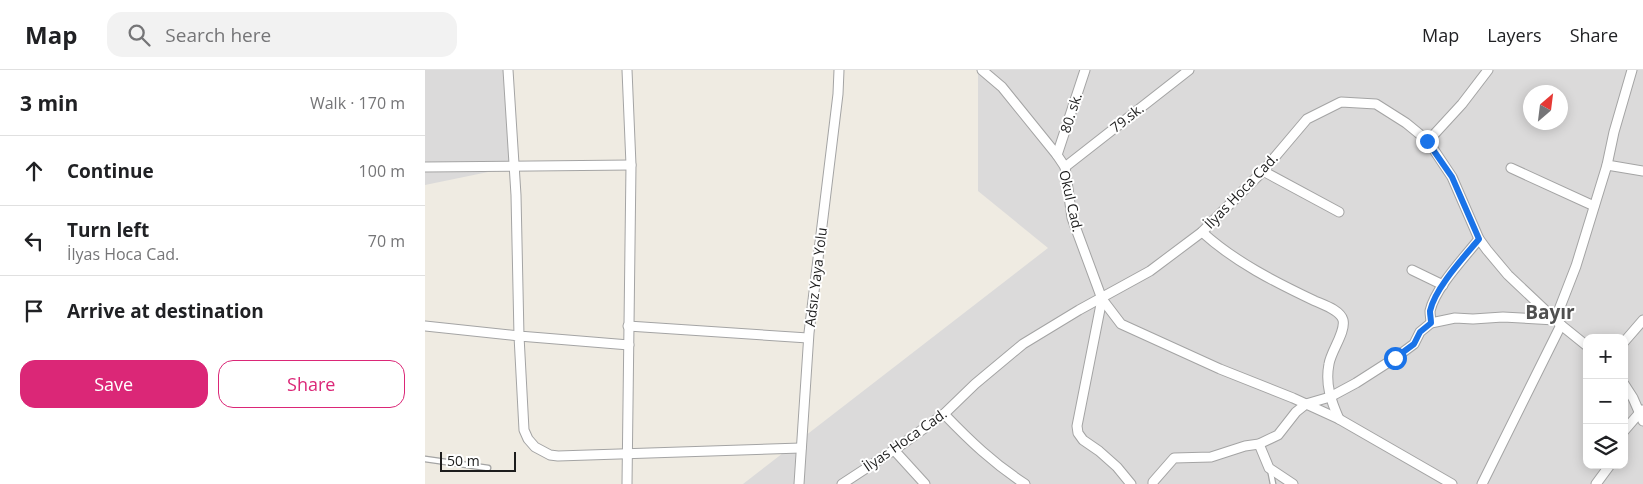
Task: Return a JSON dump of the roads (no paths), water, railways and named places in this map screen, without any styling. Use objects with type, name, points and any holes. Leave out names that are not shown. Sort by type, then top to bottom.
[{"type":"street","points":[[508,70],[516,194],[523,423],[529,439],[535,447],[542,452],[558,456],[801,448]]},
{"type":"street","points":[[627,70],[631,166],[627,484]]},
{"type":"street","name":"Adsız Yaya Yolu","points":[[799,484],[808,338],[838,94],[839,70]]},
{"type":"street","name":"Okul Cad.","points":[[982,70],[1002,87],[1065,167],[1072,218],[1102,298],[1121,324],[1220,369],[1339,419],[1452,484]]},
{"type":"street","name":"80. sk.","points":[[1057,155],[1085,70]]},
{"type":"street","points":[[1427,141],[1462,104],[1489,70]]},
{"type":"street","points":[[1482,484],[1558,322],[1607,166],[1614,132],[1632,70]]},
{"type":"street","name":"79.sk.","points":[[1065,167],[1184,71]]},
{"type":"street","name":"İlyas Hoca Cad.","points":[[842,484],[944,414],[975,384],[1023,344],[1079,310],[1150,271],[1202,232],[1263,170],[1307,119],[1341,102],[1376,104],[1406,123],[1427,141],[1452,177],[1479,239],[1508,275],[1583,343]]},
{"type":"street","points":[[425,167],[631,166]]},
{"type":"street","points":[[1607,166],[1643,171]]},
{"type":"street","points":[[1511,168],[1594,206]]},
{"type":"street","points":[[1263,170],[1339,212]]},
{"type":"street","points":[[1202,232],[1233,256],[1276,282],[1330,308],[1341,316],[1343,324],[1329,364],[1328,387],[1339,419]]},
{"type":"street","points":[[1431,323],[1430,312],[1433,302],[1443,285],[1479,239]]},
{"type":"street","points":[[1412,270],[1443,285]]},
{"type":"street","points":[[1102,298],[1077,426],[1078,433],[1083,440],[1117,467],[1131,484]]},
{"type":"street","points":[[1153,484],[1174,458],[1211,457],[1245,446],[1259,444],[1278,435],[1296,412],[1307,404],[1330,397],[1356,383],[1395,358],[1414,344],[1420,332],[1431,323],[1455,318],[1503,317],[1558,322]]},
{"type":"street","points":[[1628,337],[1643,320]]},
{"type":"street","points":[[425,326],[519,336],[629,344]]},
{"type":"street","points":[[628,326],[808,338]]},
{"type":"street","points":[[1628,391],[1642,414],[1628,426]]},
{"type":"street","points":[[944,414],[982,452],[1025,484]]},
{"type":"street","points":[[1259,444],[1269,468],[1293,484]]},
{"type":"street","points":[[893,450],[925,484]]},
{"type":"street","points":[[1596,484],[1607,469]]},
{"type":"lane","points":[[425,459],[488,468]]},
{"type":"lane","points":[[1269,468],[1273,484]]},
{"type":"district","name":"Bayır","points":[[1550,312]]}]
